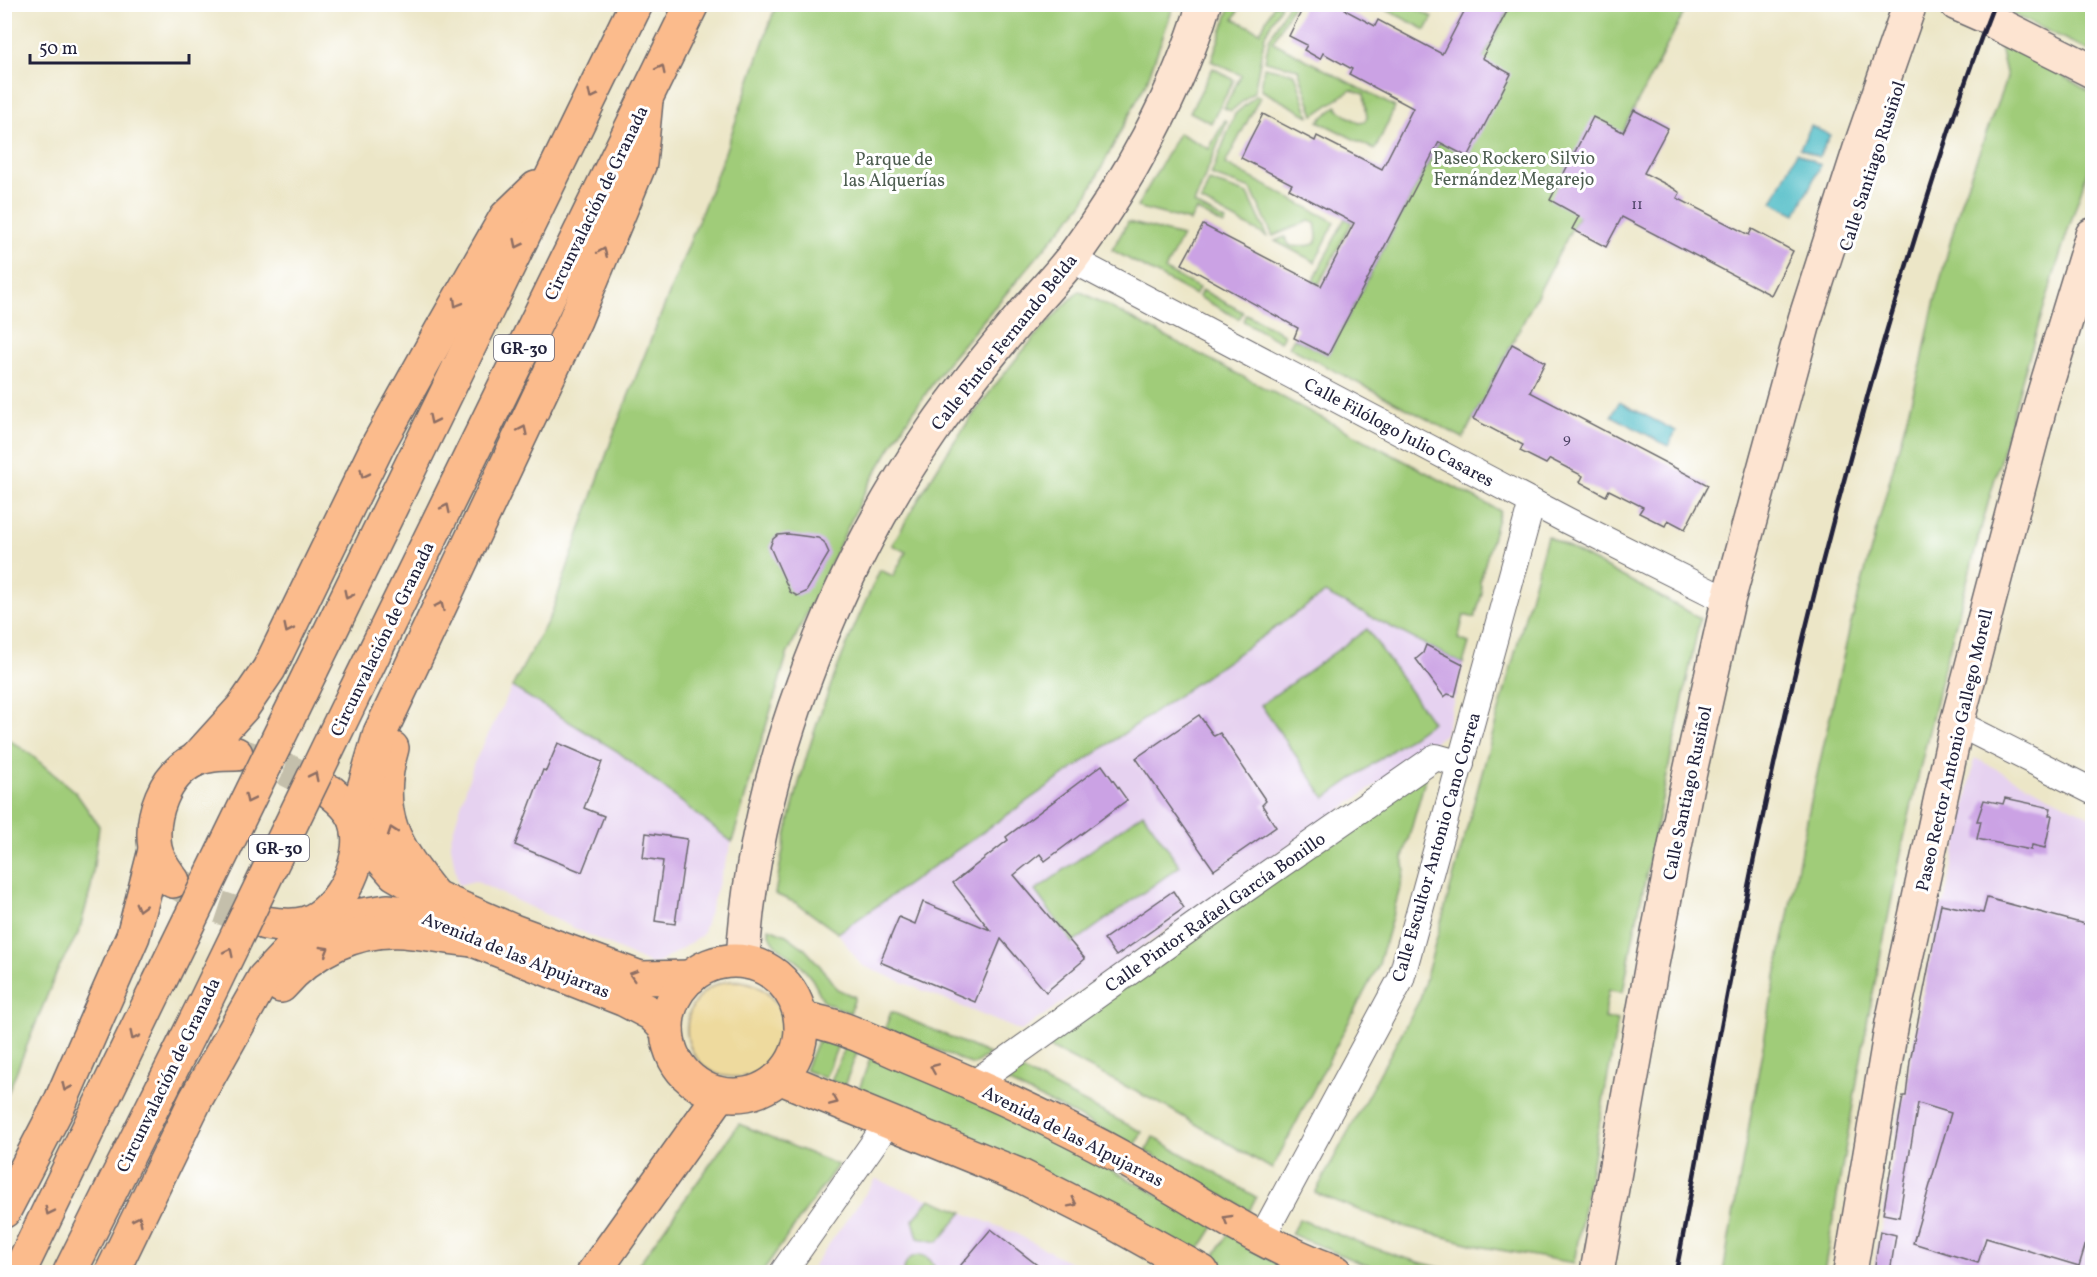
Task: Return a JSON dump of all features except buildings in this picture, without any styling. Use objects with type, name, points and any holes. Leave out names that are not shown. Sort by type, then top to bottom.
[{"type":"main road","name":"GR-30","points":[[19,1272],[636,4]]},
{"type":"main road","name":"Circunvalación de Granada","points":[[70,1272],[204,1004],[692,4]]},
{"type":"main road","points":[[112,1272],[196,1099],[264,978],[296,944],[312,920],[338,899],[351,880],[357,854],[356,826],[380,733],[579,310],[640,163],[646,100]]},
{"type":"main road","points":[[4,1211],[58,1105],[133,936],[155,850],[154,830],[157,806],[180,771],[195,760],[243,707],[269,669],[379,443],[506,217],[553,173]]},
{"type":"main road","points":[[415,659],[390,752],[386,790],[388,819],[399,849],[435,897]]},
{"type":"main road","points":[[195,760],[216,755],[236,754]]},
{"type":"main road","name":"Avenida de las Alpujarras","points":[[331,792],[344,803],[356,826],[394,874],[435,897],[513,931],[640,978],[691,977]]},
{"type":"main road","points":[[155,850],[173,881]]},
{"type":"main road","name":"Avenida de las Alpujarras","points":[[265,923],[283,926],[387,911],[418,914],[473,940],[625,1000],[652,1014],[667,1030]]},
{"type":"main road","points":[[213,1068],[286,981],[313,957],[330,946],[360,934],[403,931],[473,940]]},
{"type":"main road","points":[[742,961],[763,967],[782,980],[794,996],[801,1019],[800,1043],[793,1063],[781,1078],[764,1089],[747,1095],[720,1095],[700,1087],[685,1075],[673,1057],[667,1030],[672,1002],[685,982],[700,969],[720,962],[742,961]]},
{"type":"main road","name":"Avenida de las Alpujarras","points":[[801,1019],[814,1020],[849,1033],[973,1084],[1132,1164],[1261,1239],[1309,1263],[1336,1272]]},
{"type":"main road","points":[[781,1078],[845,1106],[886,1120],[1022,1176],[1116,1224],[1202,1272]]},
{"type":"main road","points":[[594,1272],[720,1095]]},
{"type":"street","name":"Calle Pintor Fernando Belda","points":[[742,961],[745,919],[760,831],[784,740],[812,659],[848,577],[885,506],[931,432],[988,355],[1071,259],[1118,190],[1159,115],[1197,28],[1204,4]]},
{"type":"street","name":"Calle Santiago Rusiñol","points":[[1597,1272],[1652,964],[1686,790],[1728,601],[1805,319],[1862,142],[1910,4]]},
{"type":"street","name":"Calle Santiago Rusiñol","points":[[1805,319],[1825,301],[1847,246],[1926,4]]},
{"type":"street","points":[[1978,14],[2092,71]]},
{"type":"street","name":"Paseo Rector Antonio Gallego Morell","points":[[1850,1272],[1892,1023],[1957,723],[2042,403],[2092,235]]},
{"type":"street","name":"Calle Filólogo Julio Casares","points":[[1071,259],[1532,502],[1728,601]]},
{"type":"street","name":"Calle Escultor Antonio Cano Correa","points":[[1261,1239],[1401,979],[1532,502]]},
{"type":"street","points":[[1957,723],[2092,791]]},
{"type":"street","name":"Calle Pintor Rafael García Bonillo","points":[[973,1084],[1436,757],[1461,764]]},
{"type":"street","points":[[783,1272],[880,1134],[886,1120]]},
{"type":"shaded area","points":[[1325,593],[1463,664],[1445,734],[1363,794],[1021,1031],[861,965],[838,933]]},
{"type":"shaded area","points":[[512,687],[617,751],[732,842],[702,935],[659,963],[650,964],[475,881],[458,885],[450,841],[473,765]]},
{"type":"shaded area","points":[[1975,758],[2092,818],[2092,1272],[1874,1272],[1906,1091],[1919,1092],[1917,1029]]},
{"type":"shaded area","points":[[876,1179],[1013,1232],[1088,1272],[809,1272]]},
{"type":"green space","points":[[1288,4],[1293,5],[1273,42],[1395,107],[1375,150],[1318,121],[1337,106],[1338,110],[1359,123],[1364,122],[1367,118],[1364,94],[1351,90],[1314,115],[1298,69],[1265,61],[1269,40]]},
{"type":"green space","name":"Parque de las Alquerías","points":[[776,5],[1174,5],[1147,81],[1083,203],[947,363],[904,425],[865,491],[787,655],[732,842],[617,751],[512,687],[551,615],[616,427],[722,161]]},
{"type":"green space","points":[[1231,5],[1241,5],[1234,19],[1260,32],[1274,5],[1281,5],[1265,35],[1254,92],[1231,111],[1224,108],[1241,75],[1211,61]]},
{"type":"green space","points":[[1377,5],[1408,5],[1433,17],[1426,30]]},
{"type":"green space","name":"Paseo Rockero Silvio Fernández Megarejo","points":[[1511,5],[1688,5],[1463,438],[1289,347],[1294,338],[1328,355]]},
{"type":"green space","points":[[2012,5],[2092,5],[2092,52],[2006,11]]},
{"type":"green space","points":[[1998,38],[2092,93],[2092,157],[2024,373],[1941,679],[1904,838],[1868,1018],[1824,1272],[1723,1272],[1771,1001],[1808,815],[1850,627],[1922,361],[1932,312],[1961,201],[2007,77]]},
{"type":"green space","points":[[1264,67],[1293,73],[1296,76],[1309,116],[1261,90]]},
{"type":"green space","points":[[1213,68],[1234,80],[1211,123],[1190,112]]},
{"type":"green space","points":[[1257,95],[1260,97],[1225,164],[1335,222],[1315,262],[1275,241],[1285,237],[1291,246],[1313,244],[1317,239],[1315,223],[1309,221],[1273,236],[1251,189],[1211,175],[1235,114]]},
{"type":"green space","points":[[1225,120],[1227,121],[1194,204],[1226,221],[1224,225],[1196,210],[1190,221],[1137,207],[1179,133],[1209,149]]},
{"type":"green space","points":[[1209,181],[1248,194],[1268,237],[1201,201]]},
{"type":"green space","points":[[1345,218],[1352,222],[1319,284],[1313,281]]},
{"type":"green space","points":[[1128,222],[1182,236],[1165,270],[1199,288],[1195,295],[1112,250]]},
{"type":"green space","points":[[1202,290],[1243,312],[1239,319],[1199,297]]},
{"type":"green space","points":[[1079,291],[1500,511],[1480,581],[1482,593],[1475,618],[1464,615],[1458,639],[1469,643],[1463,664],[1325,593],[838,933],[796,903],[775,894],[792,809],[829,689],[880,570],[893,576],[906,552],[892,545],[939,465],[1014,362]]},
{"type":"green space","points":[[1246,314],[1284,334],[1280,342],[1243,321]]},
{"type":"green space","points":[[1547,536],[1700,618],[1623,992],[1609,990],[1604,1018],[1618,1020],[1574,1263],[1483,1247],[1395,1224],[1315,1193],[1420,999]]},
{"type":"green space","points":[[1367,629],[1432,722],[1325,798],[1261,705]]},
{"type":"green space","points":[[5,737],[30,754],[76,793],[99,826],[91,888],[79,932],[57,971],[5,1100]]},
{"type":"green space","points":[[1427,773],[1403,858],[1405,870],[1379,964],[1272,1169],[1170,1109],[1043,1044]]},
{"type":"green space","points":[[1143,813],[1180,866],[1073,943],[1035,891]]},
{"type":"green space","points":[[769,928],[786,935],[804,948],[837,989],[855,997],[850,1013],[824,1002],[812,979],[797,961],[778,947],[769,935]]},
{"type":"green space","points":[[891,1012],[989,1054],[973,1065],[885,1028]]},
{"type":"green space","points":[[821,1032],[840,1040],[825,1078],[805,1070]]},
{"type":"green space","points":[[847,1043],[859,1048],[844,1086],[831,1081]]},
{"type":"green space","points":[[872,1053],[972,1096],[1215,1225],[1196,1255],[858,1092]]},
{"type":"green space","points":[[1019,1069],[1142,1132],[1135,1146],[1001,1079]]},
{"type":"green space","points":[[739,1124],[838,1165],[762,1272],[633,1272]]},
{"type":"green space","points":[[1153,1137],[1256,1197],[1249,1211],[1146,1151]]},
{"type":"green space","points":[[930,1199],[963,1212],[938,1242],[918,1238],[913,1220]]},
{"type":"green space","points":[[1299,1219],[1398,1256],[1460,1272],[1390,1272],[1360,1263],[1291,1234]]},
{"type":"green space","points":[[1228,1234],[1278,1264],[1274,1272],[1232,1272],[1211,1261]]},
{"type":"green space","points":[[920,1255],[931,1261],[935,1272],[904,1272],[908,1260]]},
{"type":"sand","points":[[735,981],[753,985],[769,995],[779,1011],[783,1029],[779,1047],[769,1063],[753,1073],[735,1077],[717,1073],[701,1063],[691,1047],[687,1029],[691,1011],[701,995],[717,985]]},
{"type":"water","points":[[1811,126],[1830,135],[1819,157],[1800,148]]},
{"type":"water","points":[[1797,152],[1821,165],[1796,214],[1772,202]]},
{"type":"water","points":[[1619,402],[1676,431],[1668,446],[1612,416]]},
{"type":"tunnel","points":[[238,754],[285,769],[331,792]]},
{"type":"tunnel","points":[[177,883],[218,907],[265,923]]},
{"type":"railway","points":[[1676,1272],[1747,893],[1808,618],[1846,472],[1888,326],[1950,128],[1994,4]]}]
